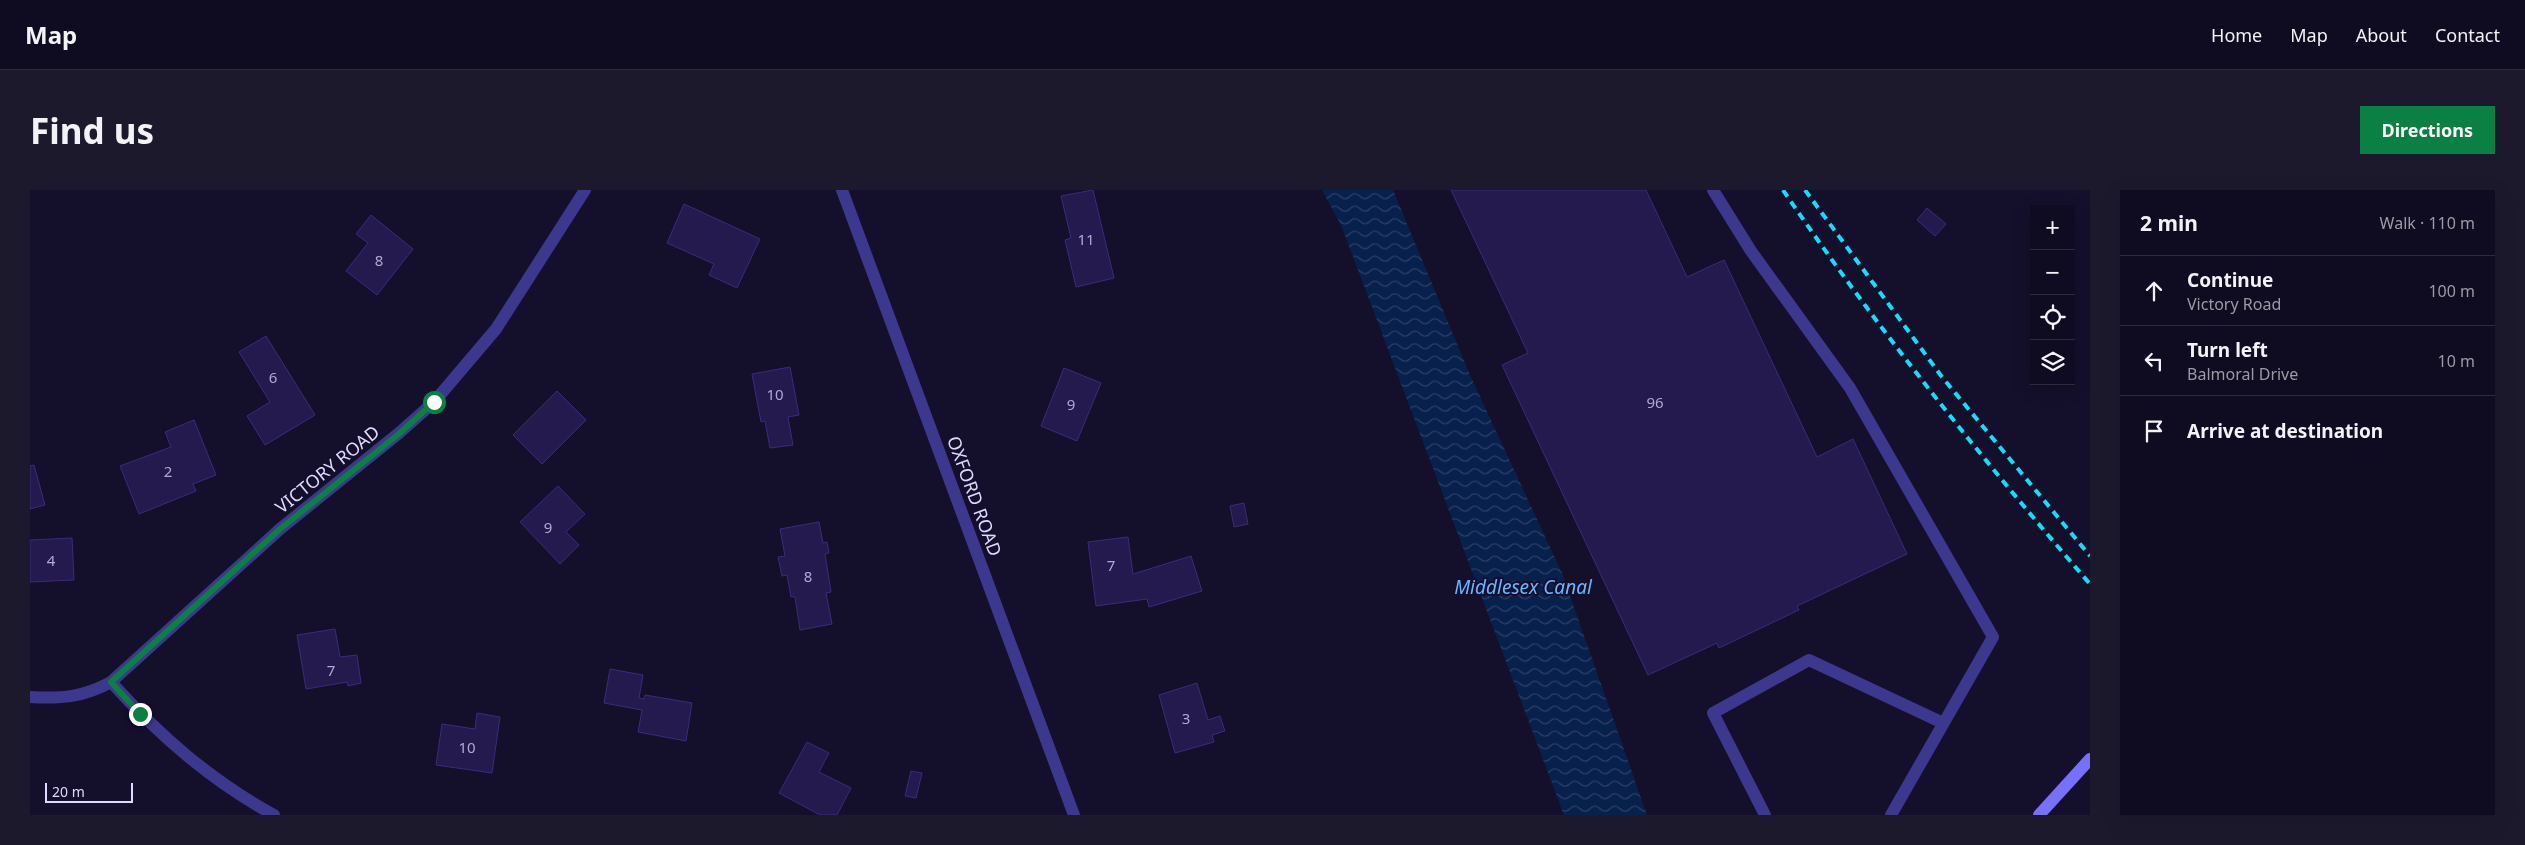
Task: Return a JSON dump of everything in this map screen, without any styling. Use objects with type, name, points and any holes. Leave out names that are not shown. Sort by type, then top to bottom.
[{"type":"main road","points":[[2039,815],[2090,759]]},
{"type":"street","name":"VICTORY ROAD","points":[[30,697],[74,697],[94,691],[111,682],[274,534],[400,433],[434,402],[496,329],[585,190]]},
{"type":"street","name":"OXFORD ROAD","points":[[842,190],[1074,815]]},
{"type":"street","points":[[1713,190],[1752,251],[1850,388],[1993,637],[1891,815]]},
{"type":"street","points":[[1765,815],[1713,713],[1808,660],[1943,723]]},
{"type":"street","points":[[111,682],[179,750],[208,774],[274,815]]},
{"type":"water","name":"Middlesex Canal","points":[[1322,190],[1393,190],[1470,375],[1562,573],[1647,815],[1564,815],[1341,225]]},
{"type":"building","points":[[1093,190],[1114,278],[1076,287],[1065,240],[1071,238],[1061,196]]},
{"type":"building","points":[[1451,190],[1646,190],[1687,277],[1724,260],[1817,457],[1853,439],[1907,554],[1797,606],[1799,610],[1719,648],[1717,643],[1648,675],[1502,365],[1528,353]]},
{"type":"building","points":[[684,204],[760,239],[737,288],[709,275],[714,264],[667,243]]},
{"type":"building","points":[[1927,208],[1946,224],[1935,236],[1917,220]]},
{"type":"building","points":[[371,215],[413,249],[377,295],[346,271],[368,243],[356,234]]},
{"type":"building","points":[[266,336],[315,415],[265,445],[247,416],[270,402],[239,352]]},
{"type":"building","points":[[790,367],[799,415],[788,417],[793,445],[770,448],[765,421],[761,422],[752,374]]},
{"type":"building","points":[[1064,368],[1101,383],[1077,441],[1041,426]]},
{"type":"building","points":[[557,391],[586,420],[542,464],[513,435]]},
{"type":"building","points":[[194,420],[216,475],[193,484],[196,491],[139,514],[120,466],[171,447],[165,432]]},
{"type":"building","points":[[34,465],[45,505],[30,509],[30,466]]},
{"type":"building","points":[[558,486],[585,514],[566,532],[579,545],[560,564],[520,522]]},
{"type":"building","points":[[1244,503],[1248,524],[1234,527],[1230,506]]},
{"type":"building","points":[[819,522],[823,543],[827,542],[829,553],[825,554],[831,592],[826,593],[832,624],[800,630],[795,597],[791,597],[787,575],[782,576],[778,557],[785,556],[780,529]]},
{"type":"building","points":[[1128,537],[1133,574],[1191,556],[1202,591],[1149,607],[1147,599],[1096,606],[1088,542]]},
{"type":"building","points":[[72,538],[74,580],[30,582],[30,540]]},
{"type":"building","points":[[335,629],[340,657],[357,655],[361,683],[348,686],[347,682],[306,689],[297,635]]},
{"type":"building","points":[[610,669],[643,675],[639,698],[644,699],[645,695],[692,703],[686,741],[638,732],[642,710],[604,703]]},
{"type":"building","points":[[1197,683],[1208,720],[1220,716],[1225,731],[1212,735],[1214,742],[1175,753],[1159,695]]},
{"type":"building","points":[[477,713],[500,717],[492,773],[436,765],[442,724],[475,729]]},
{"type":"building","points":[[807,742],[829,753],[819,772],[851,788],[837,815],[820,815],[779,793]]},
{"type":"building","points":[[911,771],[922,773],[916,798],[905,796]]},
{"type":"railway","points":[[1783,190],[1855,292],[1931,392],[2009,489],[2090,584]]},
{"type":"railway","points":[[1805,190],[1942,377],[2090,556]]},
{"type":"route","points":[[140,714],[111,682],[280,529],[400,433],[434,402]]}]
